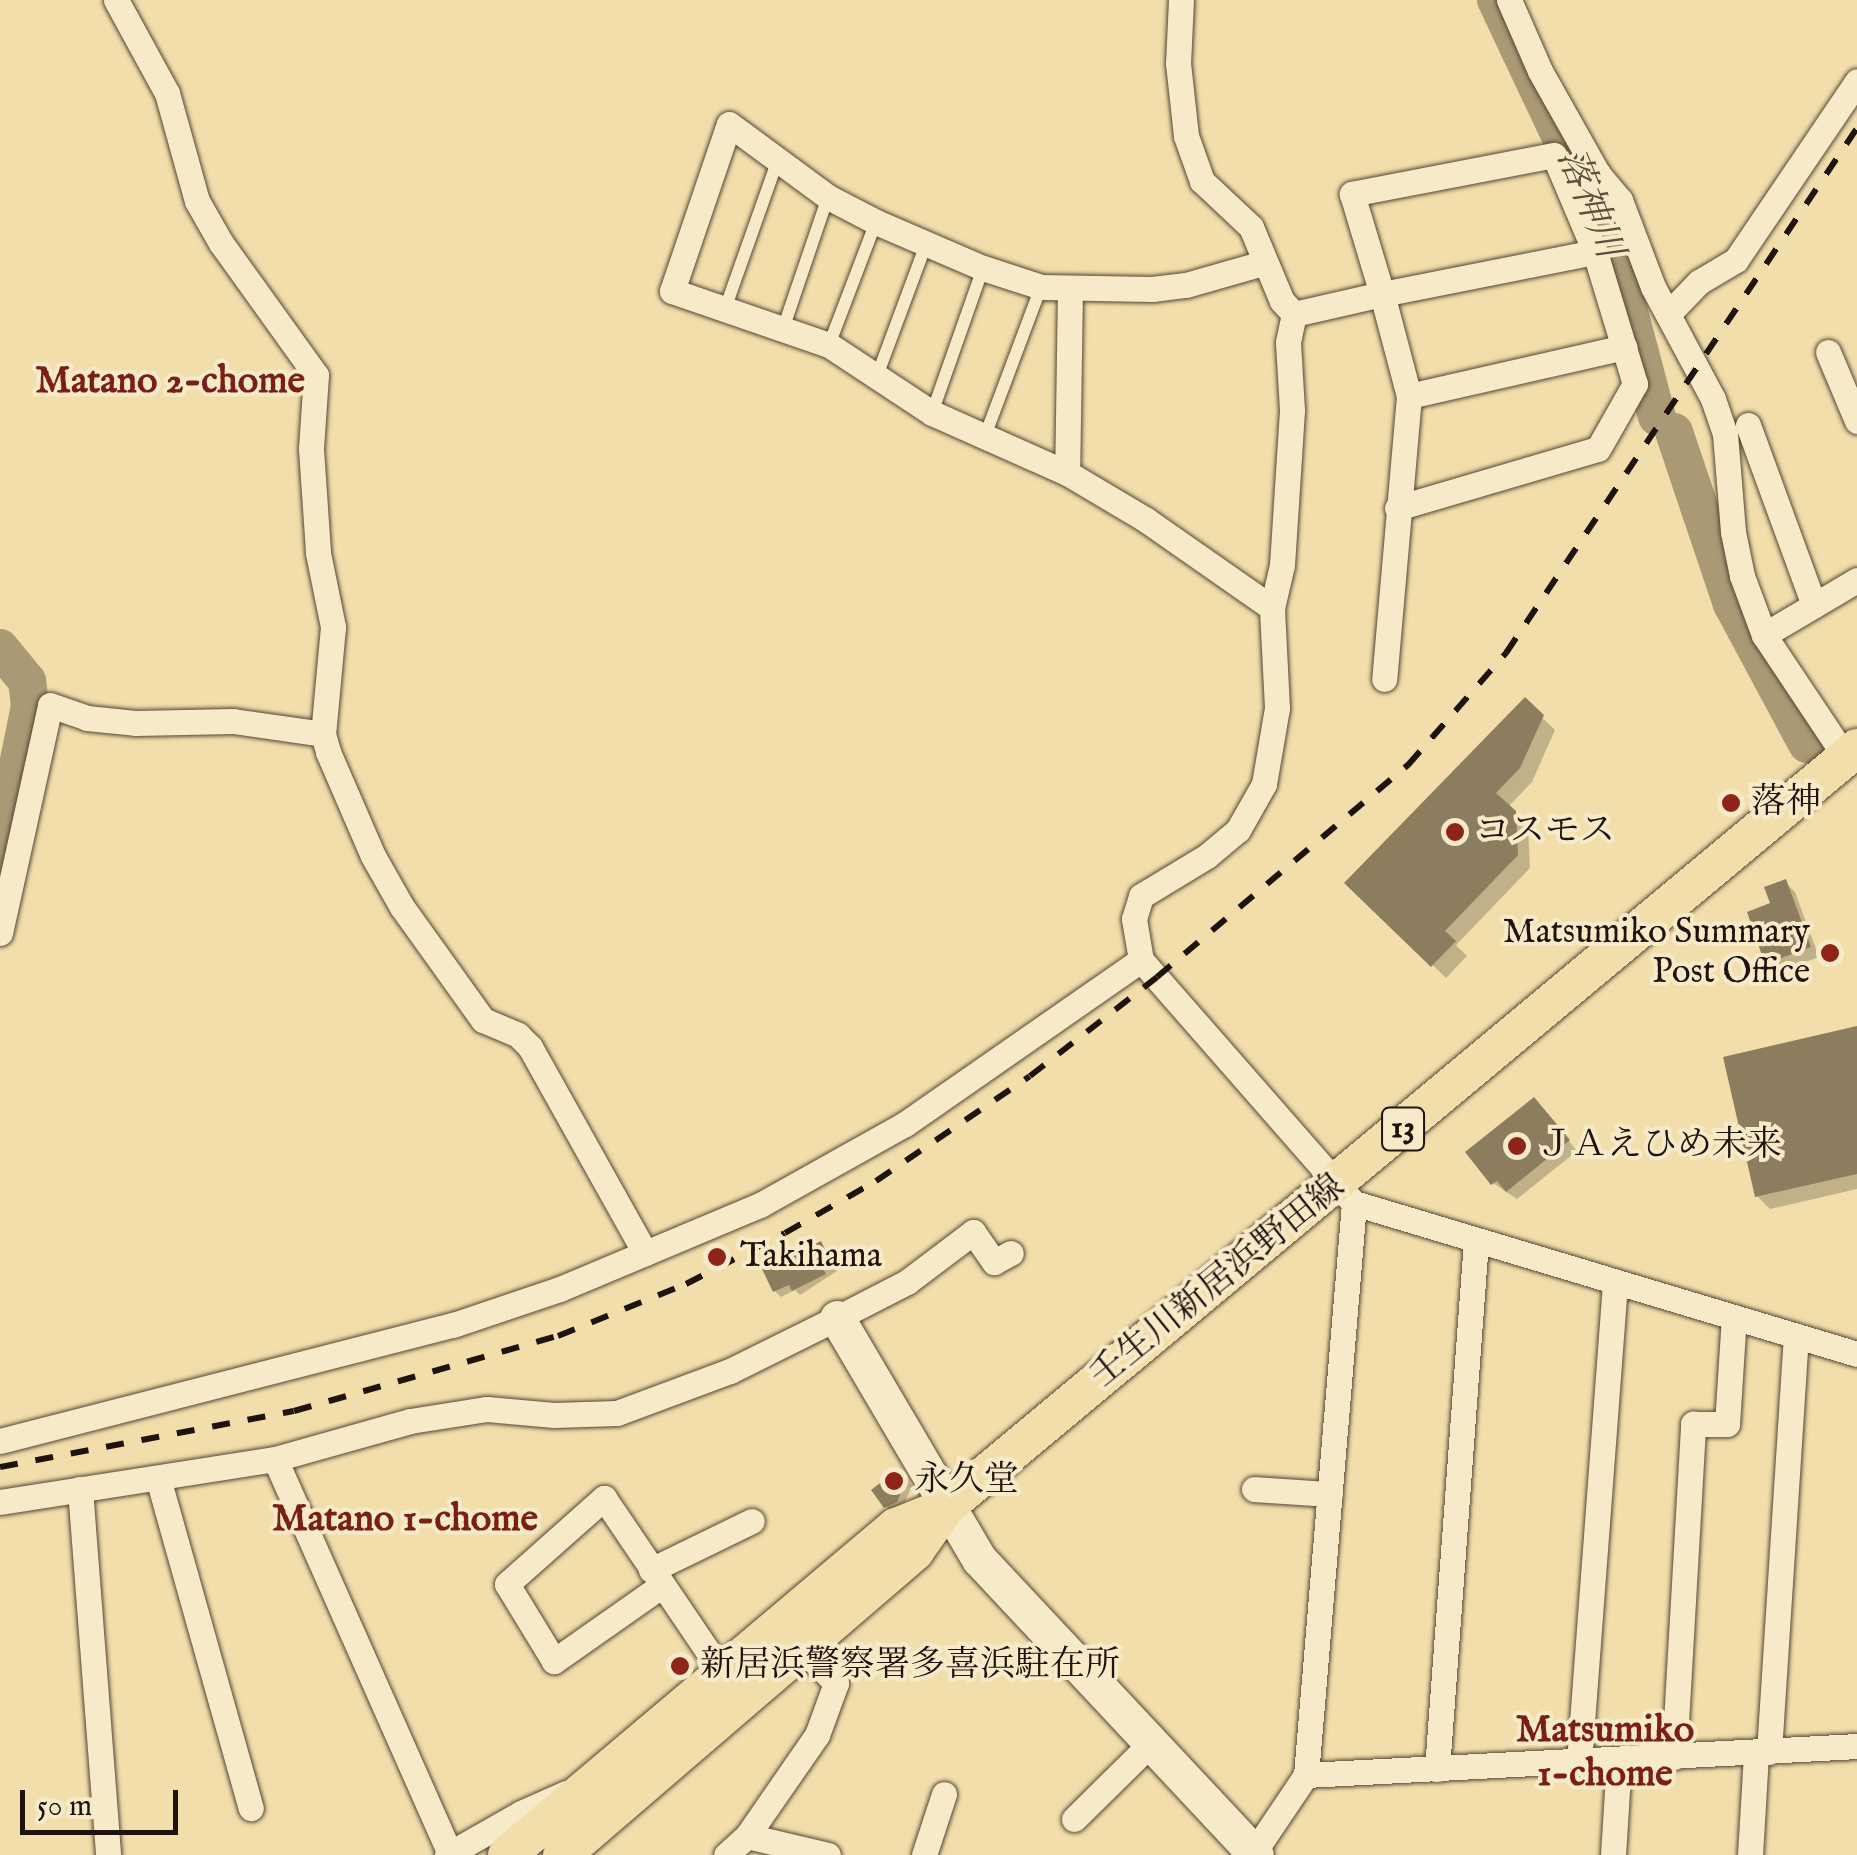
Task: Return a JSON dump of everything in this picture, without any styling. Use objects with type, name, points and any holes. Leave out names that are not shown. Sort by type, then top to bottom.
[{"type":"main road","name":"壬生川新居浜野田線","points":[[507,1855],[896,1527],[946,1506],[1345,1194],[1851,753]]},
{"type":"main road","name":"壬生川新居浜野田線","points":[[562,1855],[915,1551],[946,1506]]},
{"type":"street","points":[[116,0],[166,93],[198,201],[221,242],[316,375],[310,449],[318,553],[334,628],[324,734],[373,856],[402,907],[484,1020],[518,1035],[530,1046],[645,1253]]},
{"type":"street","points":[[1181,0],[1178,63],[1186,136],[1202,181],[1252,227],[1264,264],[1294,314],[1288,342],[1292,410],[1282,564],[1272,608],[1277,708],[1264,784],[1238,830],[1208,856],[1141,896],[1134,919],[1140,960],[1345,1194],[1476,1240],[1857,1354]]},
{"type":"street","points":[[1509,0],[1540,72],[1597,174],[1620,200],[1653,287],[1670,312],[1683,350],[1713,399],[1725,434],[1738,561],[1764,635],[1851,753]]},
{"type":"street","points":[[1670,312],[1699,282],[1736,260],[1857,81]]},
{"type":"street","points":[[1264,264],[1186,285],[1041,288],[876,222],[828,196],[729,124],[672,290],[830,344],[932,413],[1068,473],[1146,520],[1272,608]]},
{"type":"street","points":[[1384,679],[1398,508],[1409,396],[1352,194],[1554,155],[1595,252],[1635,384],[1598,449],[1398,508]]},
{"type":"street","points":[[1571,193],[1597,174]]},
{"type":"street","points":[[1294,314],[1595,252]]},
{"type":"street","points":[[1068,473],[1070,290]]},
{"type":"street","points":[[1409,396],[1624,347]]},
{"type":"street","points":[[1828,352],[1857,422]]},
{"type":"street","points":[[1748,425],[1814,605]]},
{"type":"street","points":[[1764,635],[1857,580]]},
{"type":"street","points":[[0,932],[50,705],[87,718],[135,723],[233,721],[324,734]]},
{"type":"street","points":[[0,1441],[452,1325],[560,1289],[760,1205],[905,1124],[1140,960]]},
{"type":"street","points":[[837,1318],[979,1559],[1254,1854],[1306,1774],[1330,1494],[1345,1194]]},
{"type":"street","points":[[0,1502],[275,1459],[410,1420],[487,1410],[554,1415],[617,1413],[730,1371],[837,1318],[907,1282],[974,1232],[994,1262],[1011,1253]]},
{"type":"street","points":[[1437,1768],[1476,1240]]},
{"type":"street","points":[[1579,1762],[1615,1282]]},
{"type":"street","points":[[1674,1757],[1693,1424],[1727,1424],[1734,1317]]},
{"type":"street","points":[[1750,1855],[1796,1336]]},
{"type":"street","points":[[275,1459],[448,1854],[521,1813],[593,1782],[629,1800]]},
{"type":"street","points":[[158,1478],[251,1808]]},
{"type":"street","points":[[80,1489],[108,1855]]},
{"type":"street","points":[[1254,1489],[1330,1494]]},
{"type":"street","points":[[721,1671],[656,1578],[604,1498],[507,1584],[554,1662],[656,1578],[752,1521]]},
{"type":"street","points":[[726,1855],[747,1836],[817,1735],[836,1683],[804,1650]]},
{"type":"street","points":[[1074,1819],[1152,1742]]},
{"type":"street","points":[[1306,1774],[1857,1746]]},
{"type":"street","points":[[1613,1855],[1619,1760]]},
{"type":"street","points":[[924,1855],[944,1794]]},
{"type":"street","points":[[747,1836],[828,1855]]},
{"type":"lane","points":[[724,309],[777,162]]},
{"type":"lane","points":[[783,329],[828,196]]},
{"type":"lane","points":[[830,344],[876,222]]},
{"type":"lane","points":[[878,376],[926,244]]},
{"type":"lane","points":[[932,413],[983,268]]},
{"type":"lane","points":[[985,436],[1041,288]]},
{"type":"building","name":"コスモス","points":[[1525,697],[1544,715],[1520,768],[1496,793],[1516,811],[1518,855],[1445,931],[1456,941],[1431,967],[1344,883]]},
{"type":"building","points":[[1786,879],[1811,947],[1765,964],[1747,912],[1770,903],[1764,887]]},
{"type":"building","points":[[1857,1026],[1857,1174],[1755,1197],[1723,1057]]},
{"type":"building","name":"ＪＡえひめ未来","points":[[1534,1097],[1570,1140],[1506,1192],[1497,1181],[1491,1185],[1465,1152]]},
{"type":"building","points":[[821,1241],[832,1264],[823,1269],[826,1274],[792,1291],[789,1285],[773,1292],[762,1269]]},
{"type":"building","name":"永久堂","points":[[900,1468],[907,1479],[897,1502],[884,1508],[871,1490]]},
{"type":"waterway","name":"落神川","points":[[1496,0],[1577,171],[1624,293],[1657,417]]},
{"type":"waterway","name":"落神川","points":[[1674,432],[1732,604],[1807,744]]},
{"type":"waterway","points":[[0,648],[27,681],[30,706],[0,854]]},
{"type":"railway","points":[[0,1467],[294,1411],[558,1336],[686,1284],[785,1233],[876,1181],[1030,1076],[1157,977],[1408,765],[1506,653],[1857,128]]},
{"type":"place","name":"落神","points":[[1731,803]]},
{"type":"place","name":"コスモス","points":[[1455,832]]},
{"type":"place","name":"Matsumiko Summary Post Office","points":[[1830,953]]},
{"type":"place","name":"ＪＡえひめ未来","points":[[1517,1146]]},
{"type":"place","name":"Takihama","points":[[717,1257]]},
{"type":"place","name":"永久堂","points":[[894,1481]]},
{"type":"place","name":"新居浜警察署多喜浜駐在所","points":[[680,1666]]},
{"type":"district","name":"Matano 2-chome","points":[[170,383]]},
{"type":"district","name":"Matano 1-chome","points":[[405,1521]]},
{"type":"district","name":"Matsumiko 1-chome","points":[[1605,1754]]}]
